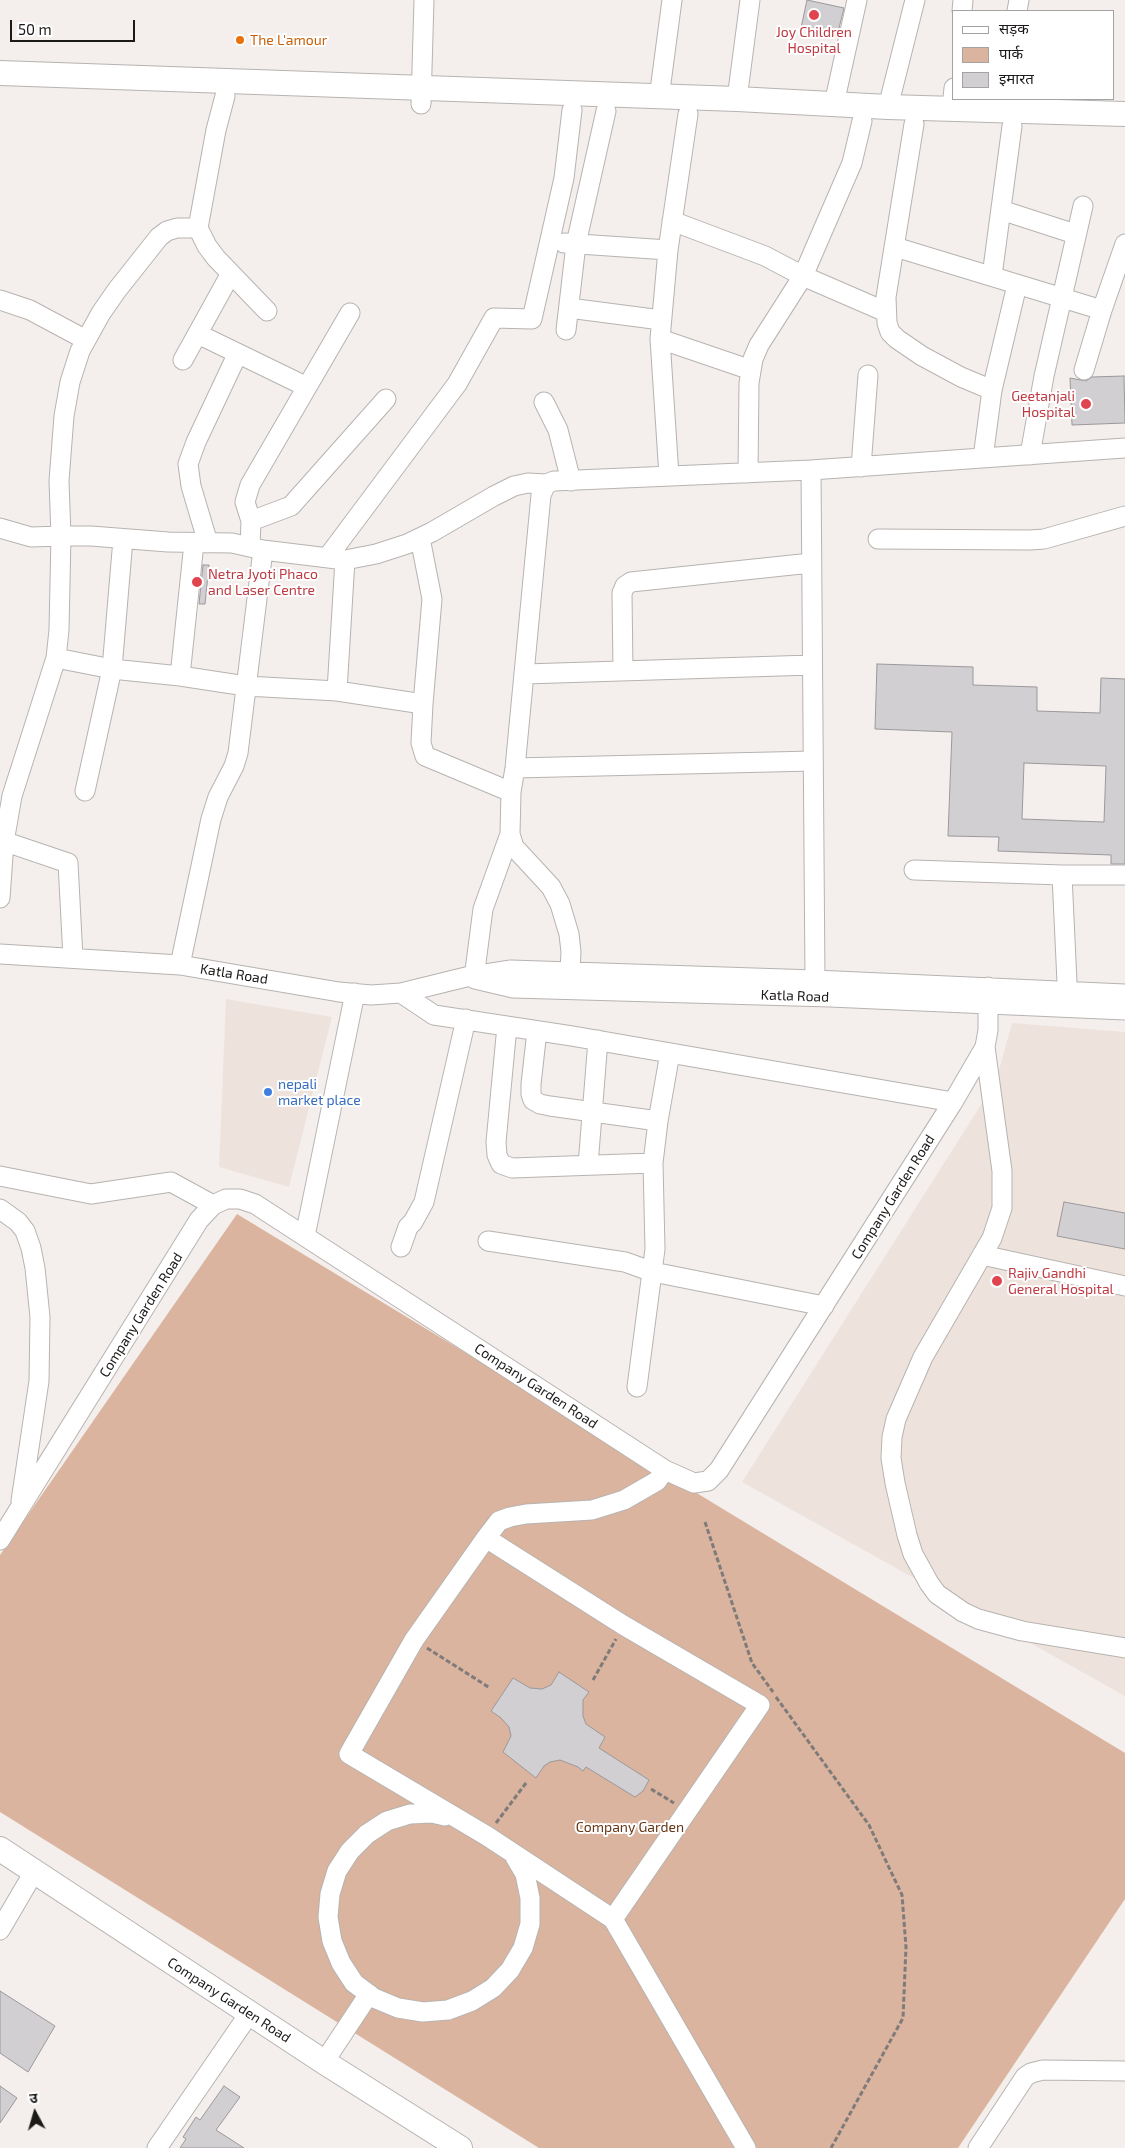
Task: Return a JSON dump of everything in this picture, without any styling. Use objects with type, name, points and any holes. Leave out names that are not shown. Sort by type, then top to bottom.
[{"type":"main road","points":[[0,73],[422,97],[572,110],[914,124],[1004,112],[1125,114]]},
{"type":"main road","points":[[0,89],[225,96],[737,99],[888,107],[952,98]]},
{"type":"main road","points":[[960,100],[1004,112],[1125,129]]},
{"type":"main road","name":"Company Garden Road","points":[[0,1849],[249,2014],[460,2148]]},
{"type":"street","points":[[422,97],[424,0]]},
{"type":"street","points":[[659,98],[672,0]]},
{"type":"street","points":[[737,99],[750,0]]},
{"type":"street","points":[[834,104],[857,0]]},
{"type":"street","points":[[888,107],[916,0]]},
{"type":"street","points":[[225,96],[216,130],[198,228],[207,246],[230,275],[267,311]]},
{"type":"street","points":[[337,691],[336,559],[457,384],[494,318],[532,319],[564,178],[572,110]]},
{"type":"street","points":[[566,330],[576,244],[606,111]]},
{"type":"street","points":[[992,276],[1000,210],[1004,112]]},
{"type":"street","points":[[669,476],[660,339],[668,250],[688,114]]},
{"type":"street","points":[[748,473],[751,370],[759,345],[803,276],[852,164],[862,121]]},
{"type":"street","points":[[914,124],[886,297],[886,323],[890,332],[904,345],[961,377],[992,390]]},
{"type":"street","points":[[1030,455],[1044,376],[1075,234],[1083,206]]},
{"type":"street","points":[[1000,210],[1075,234]]},
{"type":"street","points":[[672,221],[743,247],[803,276],[886,312]]},
{"type":"street","points":[[0,898],[2,841],[12,796],[56,658],[60,630],[61,536],[59,481],[64,416],[74,368],[86,340],[117,290],[159,237],[167,231],[177,228],[198,228]]},
{"type":"street","points":[[548,242],[668,250]]},
{"type":"street","points":[[1084,370],[1125,244]]},
{"type":"street","points":[[895,247],[1102,310]]},
{"type":"street","points":[[183,360],[230,275]]},
{"type":"street","points":[[983,458],[992,390],[1016,285]]},
{"type":"street","points":[[0,300],[30,310],[86,340]]},
{"type":"street","points":[[569,308],[662,320]]},
{"type":"street","points":[[180,965],[211,819],[218,797],[234,766],[238,753],[246,686],[256,548],[245,502],[250,485],[350,313]]},
{"type":"street","points":[[198,334],[307,387]]},
{"type":"street","points":[[660,339],[751,370]]},
{"type":"street","points":[[180,676],[201,543],[188,464],[196,442],[237,354]]},
{"type":"street","points":[[861,467],[868,375]]},
{"type":"street","points":[[251,521],[291,506],[386,400]]},
{"type":"street","points":[[544,402],[558,430],[571,481]]},
{"type":"street","points":[[0,528],[31,537],[61,536],[232,543],[336,559],[376,554],[420,538],[494,496],[514,486],[528,483],[546,484],[571,481],[811,470],[1125,448]]},
{"type":"street","points":[[811,470],[813,761],[826,986]]},
{"type":"street","points":[[471,977],[483,909],[510,834],[511,792],[525,674],[541,495],[546,484]]},
{"type":"street","points":[[878,539],[1044,539],[1125,516]]},
{"type":"street","points":[[420,538],[432,599],[420,744],[425,756],[511,792]]},
{"type":"street","points":[[85,791],[112,669],[123,539]]},
{"type":"street","points":[[624,670],[622,593],[624,586],[631,582],[811,563]]},
{"type":"street","points":[[56,658],[112,669],[180,676],[246,686],[337,691],[423,704]]},
{"type":"street","points":[[525,674],[812,665]]},
{"type":"street","points":[[515,768],[813,761]]},
{"type":"street","points":[[510,834],[514,847],[550,888],[560,904],[571,952],[570,971]]},
{"type":"street","points":[[2,841],[68,863],[73,958]]},
{"type":"street","points":[[914,870],[1062,876],[1125,875]]},
{"type":"street","points":[[1062,876],[1068,999]]},
{"type":"street","name":"Katla Road","points":[[0,954],[180,965],[371,995],[400,993],[511,970],[570,971],[597,981]]},
{"type":"street","name":"Katla Road","points":[[471,977],[513,988],[597,981],[826,986],[1068,999],[1125,994]]},
{"type":"street","points":[[306,1236],[355,993]]},
{"type":"street","points":[[400,993],[434,1015],[466,1018],[598,1040],[953,1102]]},
{"type":"street","name":"Company Garden Road","points":[[0,1540],[199,1220],[213,1205],[226,1199],[240,1199],[255,1204],[665,1470],[694,1483],[708,1481],[719,1470],[824,1306],[953,1102],[985,1047],[988,1030],[988,995]]},
{"type":"street","name":"Katla Road","points":[[1068,999],[1125,1010]]},
{"type":"street","points":[[401,1247],[408,1227],[418,1215],[424,1202],[466,1018]]},
{"type":"street","points":[[507,1026],[496,1142],[496,1154],[501,1164],[512,1168],[653,1163]]},
{"type":"street","points":[[537,1031],[531,1084],[533,1100],[540,1104],[658,1121]]},
{"type":"street","points":[[588,1165],[598,1040]]},
{"type":"street","points":[[985,1047],[998,1139],[1003,1194],[1002,1208],[997,1226],[982,1255],[923,1357],[896,1420],[892,1437],[891,1458],[907,1535],[914,1554],[933,1588],[948,1604],[963,1612],[978,1619],[1022,1631],[1125,1648]]},
{"type":"street","points":[[637,1387],[655,1249],[653,1163],[670,1053]]},
{"type":"street","points":[[0,1176],[91,1194],[171,1182],[213,1205]]},
{"type":"street","points":[[0,1209],[18,1222],[25,1231],[35,1268],[40,1317],[40,1381],[19,1509]]},
{"type":"street","points":[[495,1246],[625,1262],[653,1272],[824,1306]]},
{"type":"street","points":[[982,1255],[1125,1286]]},
{"type":"street","points":[[665,1470],[657,1482],[624,1500],[592,1510],[526,1514],[500,1521],[414,1640],[349,1754],[487,1836],[613,1919],[746,2148]]},
{"type":"street","points":[[486,1538],[623,1625],[760,1705],[613,1919]]},
{"type":"street","points":[[456,1819],[432,1813],[410,1814],[387,1822],[361,1840],[350,1851],[337,1871],[330,1894],[328,1918],[332,1941],[341,1963],[354,1983],[369,1994],[398,2008],[422,2012],[448,2010],[472,2002],[493,1988],[510,1970],[523,1948],[530,1924],[530,1898],[525,1874],[512,1854]]},
{"type":"street","points":[[0,1930],[34,1872]]},
{"type":"street","points":[[324,2062],[369,1994]]},
{"type":"street","points":[[158,2148],[249,2014]]},
{"type":"street","points":[[978,2148],[1025,2077],[1031,2073],[1043,2070],[1125,2071]]},
{"type":"path","points":[[705,1522],[752,1663],[869,1826],[902,1895],[906,1947],[903,2018],[831,2148]]},
{"type":"path","points":[[593,1680],[623,1625]]},
{"type":"path","points":[[414,1640],[490,1688]]},
{"type":"path","points":[[487,1836],[526,1782]]},
{"type":"path","points":[[651,1789],[688,1811]]},
{"type":"shaded area","name":"nepali market place","points":[[226,999],[332,1017],[289,1187],[219,1167]]},
{"type":"shaded area","name":"Rajiv Gandhi General Hospital","points":[[1012,1023],[1125,1032],[1125,1696],[742,1482],[996,1081]]},
{"type":"green space","name":"Company Garden","points":[[237,1214],[1125,1753],[1125,1899],[958,2148],[539,2148],[0,1812],[0,1555]]},
{"type":"building","points":[[807,0],[844,8],[837,36],[801,28]]},
{"type":"building","points":[[1124,376],[1125,423],[1072,425],[1070,378],[1086,381],[1092,377]]},
{"type":"building","points":[[203,565],[209,565],[205,604],[199,604]]},
{"type":"building","points":[[877,664],[973,667],[973,685],[1037,687],[1037,711],[1100,713],[1101,678],[1125,679],[1125,864],[1111,864],[1111,855],[998,851],[999,837],[948,836],[952,732],[875,729]],"holes":[[[1024,763],[1106,766],[1104,822],[1022,819]]]},
{"type":"building","points":[[1064,1202],[1125,1213],[1125,1249],[1057,1236]]},
{"type":"building","points":[[559,1672],[589,1692],[583,1700],[583,1716],[586,1724],[605,1737],[599,1748],[649,1780],[643,1791],[635,1797],[586,1767],[583,1771],[560,1760],[550,1762],[544,1766],[536,1778],[503,1752],[511,1736],[509,1727],[491,1711],[513,1678],[530,1688],[542,1689],[551,1685]]},
{"type":"building","points":[[0,1991],[55,2026],[28,2072],[0,2053]]},
{"type":"building","points":[[0,2086],[17,2098],[0,2123]]},
{"type":"building","points":[[224,2086],[240,2097],[216,2130],[244,2148],[180,2148],[186,2139],[183,2137],[196,2117],[200,2120]]},
{"type":"place","name":"Joy Children Hospital","points":[[814,15]]},
{"type":"place","name":"The L'amour","points":[[240,40]]},
{"type":"place","name":"Geetanjali Hospital","points":[[1086,404]]},
{"type":"place","name":"Netra Jyoti Phaco and Laser Centre","points":[[197,582]]},
{"type":"place","name":"nepali market place","points":[[268,1092]]},
{"type":"place","name":"Rajiv Gandhi General Hospital","points":[[997,1281]]}]
